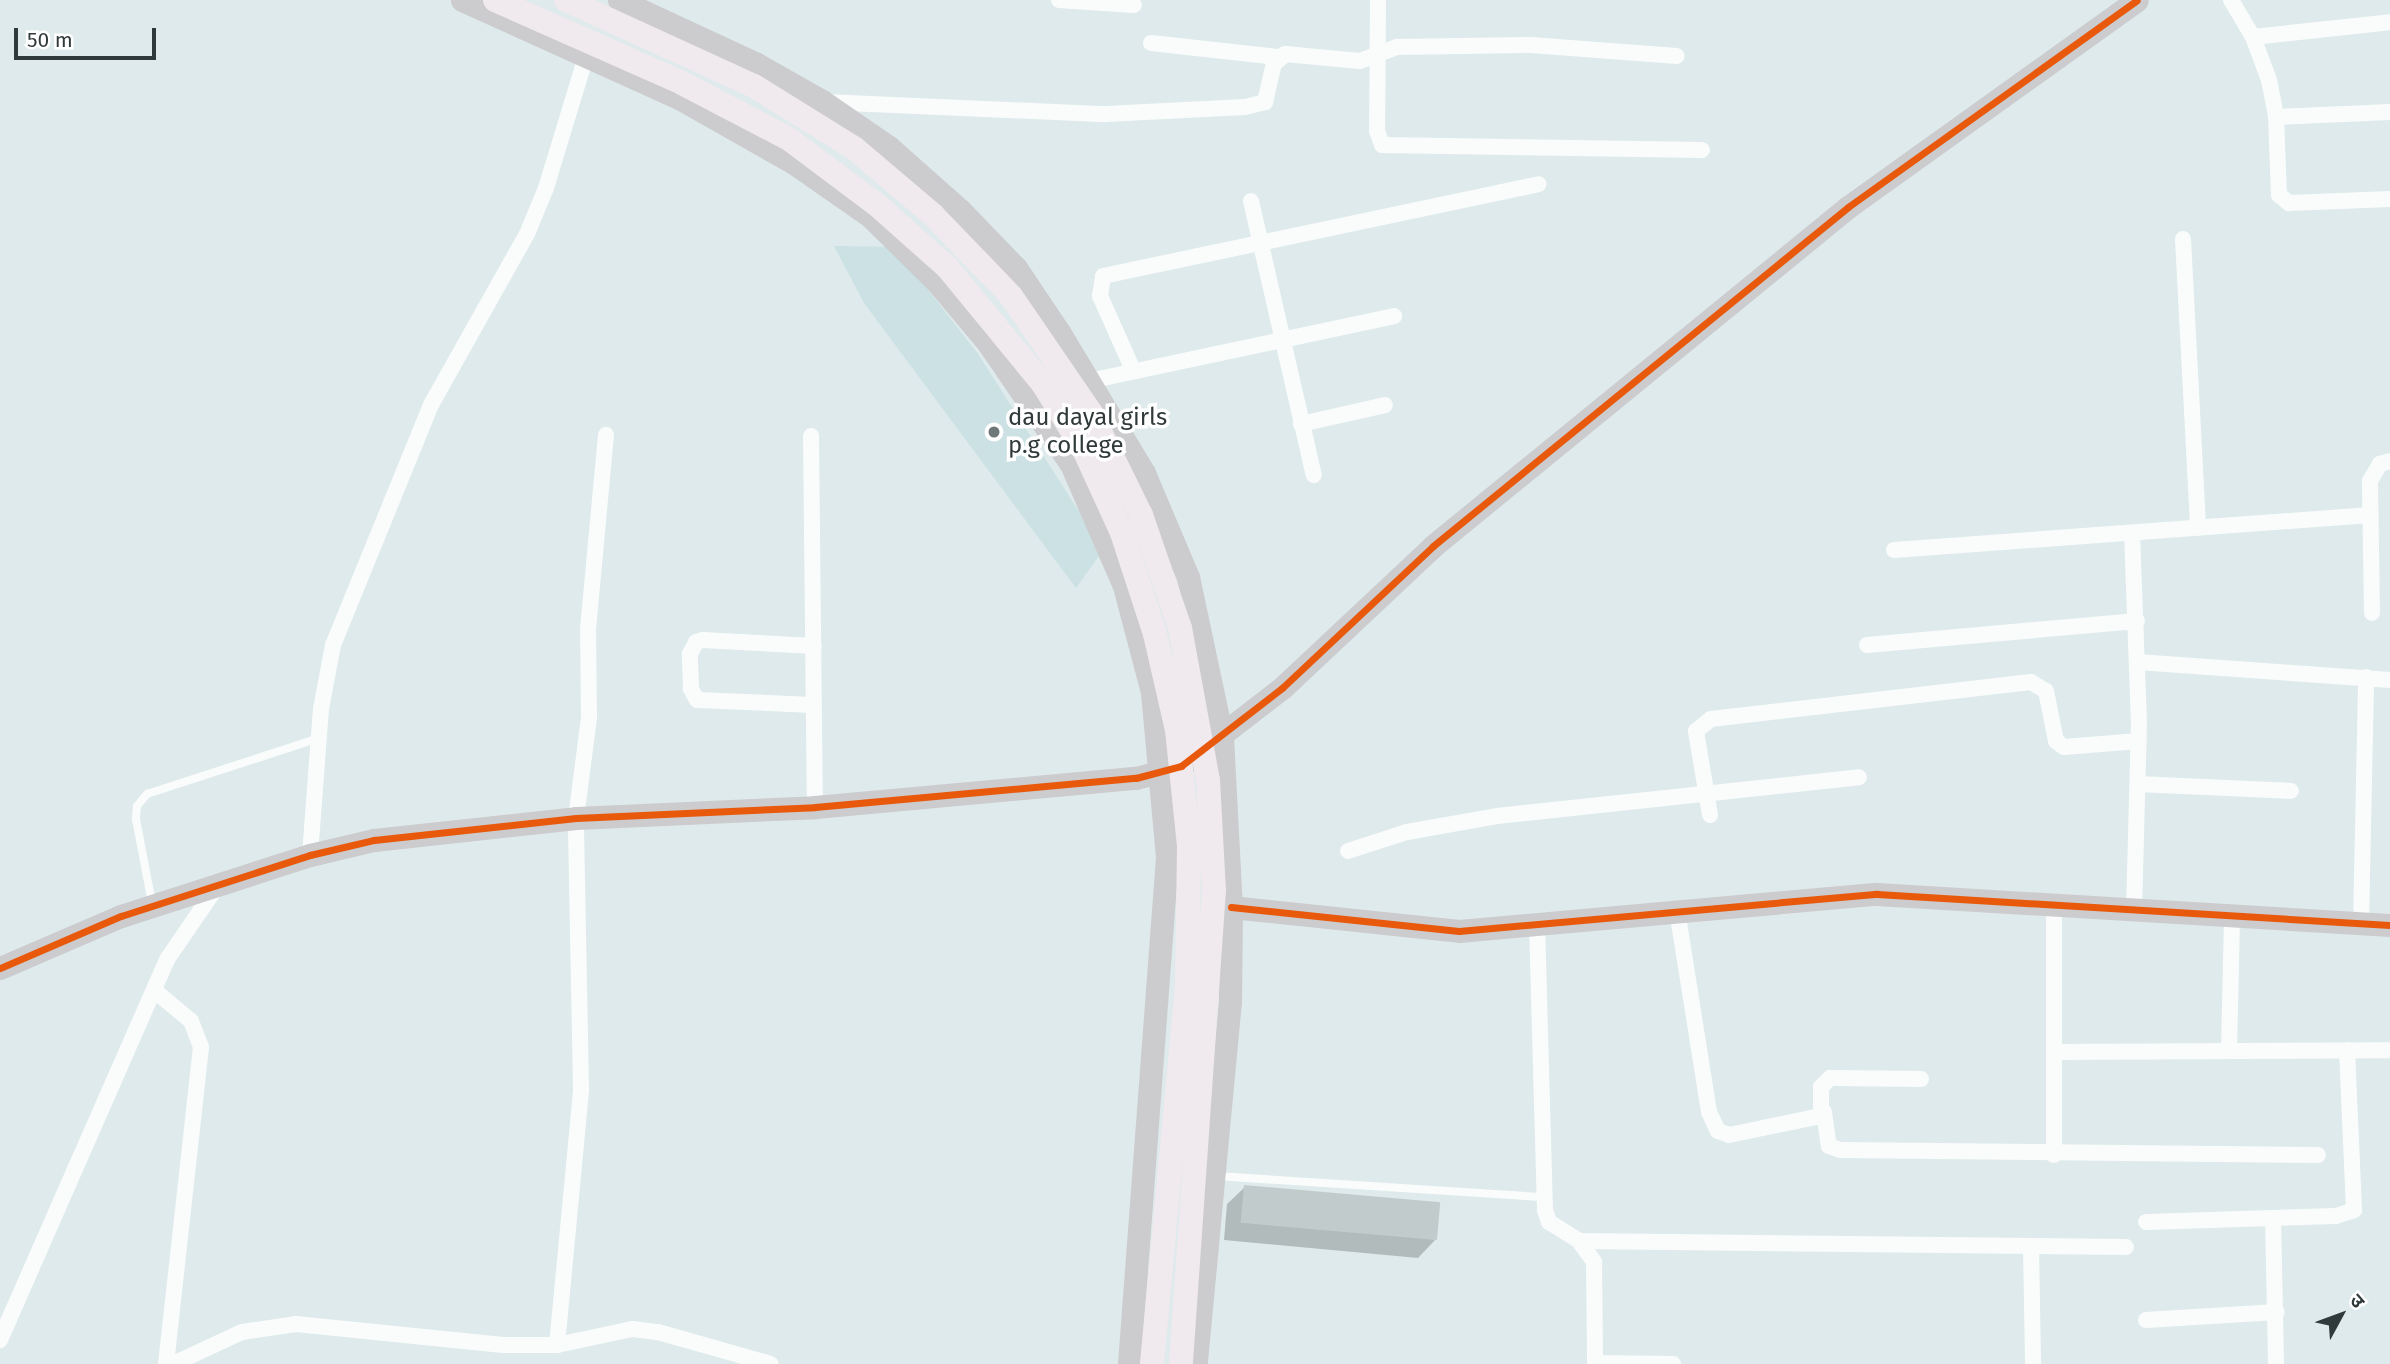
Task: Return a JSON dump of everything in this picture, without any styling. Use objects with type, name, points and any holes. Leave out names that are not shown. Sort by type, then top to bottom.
[{"type":"main road","points":[[495,0],[682,83],[789,139],[876,204],[947,267],[1043,384],[1085,452],[1122,533],[1155,634],[1177,730],[1189,847],[1187,986],[1152,1364]]},
{"type":"main road","points":[[566,0],[754,86],[854,148],[933,215],[1011,296],[1091,413],[1141,515],[1180,628],[1208,780],[1214,890],[1181,1364]]},
{"type":"street","points":[[462,0],[679,97],[794,163],[860,209],[937,282],[988,343],[1071,464],[1124,586],[1152,692],[1167,857],[1160,989],[1129,1364]]},
{"type":"street","points":[[1059,0],[1134,5]]},
{"type":"street","points":[[1378,0],[1377,131],[1382,145],[1702,150]]},
{"type":"street","points":[[0,968],[65,937],[310,855],[455,829],[576,818],[815,807],[1161,774],[1181,766],[1222,737],[1282,688],[1433,547],[1848,207],[2137,0]]},
{"type":"street","points":[[2231,0],[2253,37],[2269,80],[2276,117],[2277,188],[2284,201],[2390,199]]},
{"type":"street","points":[[628,2],[755,63],[822,102],[889,147],[1016,268],[1090,381],[1144,473],[1188,577],[1222,737],[1231,907],[1230,1001],[1216,1177],[1196,1364]]},
{"type":"street","points":[[2253,37],[2390,22]]},
{"type":"street","points":[[1151,43],[1277,57],[1360,61],[1397,47],[1531,45],[1677,56]]},
{"type":"street","points":[[310,855],[319,738],[332,645],[432,403],[527,234],[546,188],[586,56]]},
{"type":"street","points":[[822,102],[1105,114],[1255,106],[1270,94],[1277,57]]},
{"type":"street","points":[[2276,117],[2390,112]]},
{"type":"street","points":[[1133,370],[1100,296],[1103,276],[1260,245],[1538,184]]},
{"type":"street","points":[[1251,201],[1280,341],[1314,475]]},
{"type":"street","points":[[2183,240],[2198,528]]},
{"type":"street","points":[[1090,381],[1394,316]]},
{"type":"street","points":[[1301,424],[1385,405]]},
{"type":"street","points":[[556,1345],[581,1090],[576,818],[589,718],[588,629],[606,435]]},
{"type":"street","points":[[811,436],[815,807]]},
{"type":"street","points":[[2372,613],[2373,472],[2390,461]]},
{"type":"street","points":[[1895,551],[2371,515]]},
{"type":"street","points":[[2132,533],[2139,741],[2134,912]]},
{"type":"street","points":[[1867,645],[2137,621]]},
{"type":"street","points":[[813,705],[697,699],[691,689],[690,654],[696,642],[703,640],[814,646]]},
{"type":"street","points":[[2138,662],[2390,680]]},
{"type":"street","points":[[2361,924],[2366,677]]},
{"type":"street","points":[[1710,815],[1696,731],[1703,721],[2018,683],[2041,685],[2046,691],[2056,741],[2064,747],[2139,741]]},
{"type":"street","points":[[1348,851],[1407,832],[1497,816],[1706,790],[1859,777]]},
{"type":"street","points":[[2138,783],[2291,791]]},
{"type":"street","points":[[0,1340],[181,932],[218,885]]},
{"type":"street","points":[[1231,907],[1431,930],[1537,924],[1853,894],[2232,919],[2390,926]]},
{"type":"street","points":[[2054,906],[2054,1155]]},
{"type":"street","points":[[1677,910],[1712,1122],[1729,1135],[1816,1118],[1824,1112]]},
{"type":"street","points":[[2229,1051],[2232,919]]},
{"type":"street","points":[[1537,924],[1544,1197],[1549,1222],[1579,1241],[1594,1262],[1595,1364],[1673,1364]]},
{"type":"street","points":[[155,991],[191,1021],[201,1047],[166,1364]]},
{"type":"street","points":[[2146,1222],[2348,1214],[2354,1210],[2347,1050]]},
{"type":"street","points":[[2054,1052],[2390,1050]]},
{"type":"street","points":[[1921,1079],[1825,1079],[1821,1087],[1827,1141],[1834,1149],[2054,1155],[2318,1155]]},
{"type":"street","points":[[2273,1218],[2276,1364]]},
{"type":"street","points":[[1579,1241],[2126,1247]]},
{"type":"street","points":[[2031,1246],[2033,1364]]},
{"type":"street","points":[[2146,1320],[2277,1312]]},
{"type":"street","points":[[173,1364],[242,1332],[296,1324],[503,1345],[556,1345],[632,1329],[658,1332],[763,1363]]},
{"type":"lane","points":[[153,906],[136,819],[137,806],[147,794],[319,738]]},
{"type":"lane","points":[[1216,1177],[1544,1197]]},
{"type":"shaded area","name":"dau dayal girls p.g college","points":[[834,246],[895,247],[978,354],[1078,510],[1117,511],[1106,546],[1076,588],[864,303]]},
{"type":"building","points":[[1244,1185],[1440,1202],[1437,1240],[1241,1223]]},
{"type":"cycle path","points":[[0,968],[121,916],[310,855],[374,840],[576,818],[815,807],[1136,778],[1181,766],[1282,688],[1433,546],[1848,207],[2137,0]]},
{"type":"cycle path","points":[[1231,907],[1459,931],[1877,894],[2390,925]]},
{"type":"place","name":"dau dayal girls p.g college","points":[[994,432]]}]
